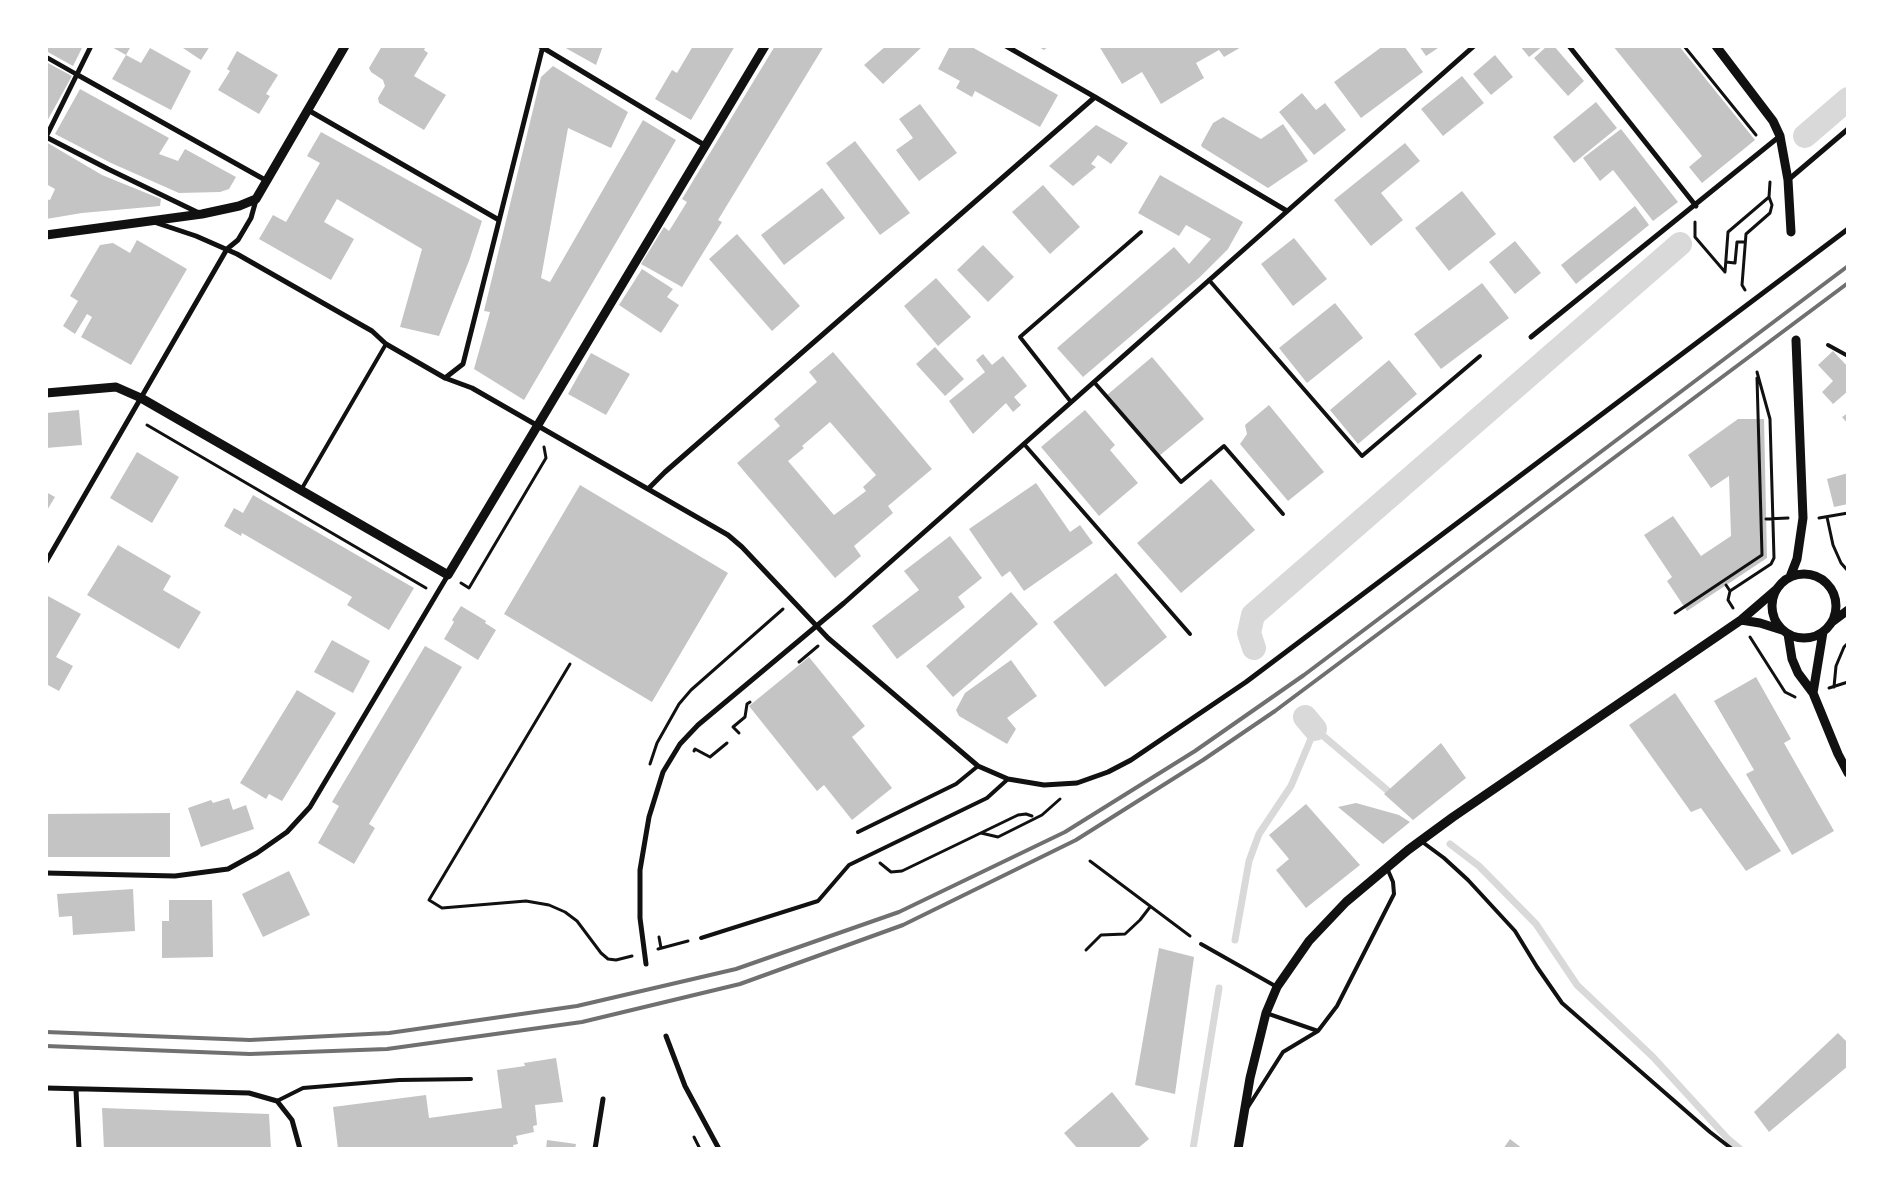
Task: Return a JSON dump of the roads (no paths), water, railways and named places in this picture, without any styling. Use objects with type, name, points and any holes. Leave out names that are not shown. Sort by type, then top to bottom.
[{"type":"street","points":[[91,46],[46,137],[202,214]]},
{"type":"street","points":[[46,562],[227,249],[238,240],[251,218],[256,199],[345,46]]},
{"type":"street","points":[[46,873],[175,876],[228,868],[257,853],[287,832],[310,807],[765,46]]},
{"type":"street","points":[[1006,46],[1287,211]]},
{"type":"street","points":[[646,964],[640,918],[640,870],[649,818],[663,772],[680,744],[698,725],[817,626],[1474,46]]},
{"type":"street","points":[[1569,46],[1696,206]]},
{"type":"street","points":[[1716,46],[1773,121],[1780,136],[1788,180],[1791,232]]},
{"type":"street","points":[[445,378],[463,364],[542,47],[706,146]]},
{"type":"street","points":[[46,57],[267,181]]},
{"type":"street","points":[[648,489],[665,472],[1095,97]]},
{"type":"street","points":[[308,110],[499,220]]},
{"type":"street","points":[[1788,180],[1848,129]]},
{"type":"street","points":[[1531,337],[1696,206],[1780,136]]},
{"type":"street","points":[[46,236],[202,214],[239,206],[256,199]]},
{"type":"street","points":[[152,222],[227,249],[372,331],[386,344],[445,378],[472,388],[728,535],[742,547],[828,638],[978,766],[1008,779],[1044,785],[1077,783],[1108,772],[1131,760],[1246,682],[1848,230]]},
{"type":"street","points":[[1790,577],[1796,559],[1803,518],[1796,340]]},
{"type":"street","points":[[46,393],[116,388],[141,398],[448,575]]},
{"type":"street","points":[[1238,1149],[1252,1070],[1266,1013],[1277,987],[1309,941],[1346,902],[1421,841],[1507,779],[1741,620],[1790,577],[1801,574],[1811,575],[1821,579],[1828,586],[1833,595],[1835,605],[1834,615],[1830,624]]},
{"type":"street","points":[[1777,589],[1772,600],[1772,611],[1776,622],[1785,632],[1798,673],[1813,693],[1838,754],[1848,773]]},
{"type":"street","points":[[1741,620],[1760,623],[1799,638],[1811,637],[1823,632],[1848,610]]},
{"type":"street","points":[[1813,693],[1823,632]]},
{"type":"street","points":[[666,1036],[685,1086],[718,1149]]},
{"type":"street","points":[[46,1088],[249,1092],[277,1101],[292,1120],[300,1149]]},
{"type":"street","points":[[76,1090],[79,1149]]},
{"type":"street","points":[[595,1149],[603,1099]]},
{"type":"lane","points":[[1071,402],[1020,338],[1141,232]]},
{"type":"lane","points":[[1209,280],[1362,456],[1480,356]]},
{"type":"lane","points":[[301,490],[386,344]]},
{"type":"lane","points":[[1828,345],[1848,356]]},
{"type":"lane","points":[[1094,382],[1181,482],[1224,446],[1283,514]]},
{"type":"lane","points":[[1024,444],[1190,634]]},
{"type":"lane","points":[[858,832],[956,784],[978,766]]},
{"type":"lane","points":[[701,938],[818,901],[849,865],[987,798],[1008,779]]},
{"type":"lane","points":[[1421,841],[1444,858],[1468,880],[1515,932],[1537,968],[1562,1003],[1732,1149]]},
{"type":"lane","points":[[1244,1114],[1283,1052],[1318,1031],[1337,1006],[1394,894],[1393,882],[1387,868]]},
{"type":"lane","points":[[1201,944],[1277,987]]},
{"type":"lane","points":[[1266,1013],[1318,1031]]},
{"type":"lane","points":[[277,1101],[303,1088],[399,1080],[471,1079]]},
{"type":"waterway","points":[[1805,136],[1848,99]]},
{"type":"waterway","points":[[1254,648],[1249,633],[1253,615],[1680,244]]},
{"type":"waterway","points":[[1305,717],[1315,729]]},
{"type":"waterway","points":[[1235,940],[1249,861],[1259,834],[1291,786],[1315,729],[1387,790]]},
{"type":"waterway","points":[[1450,844],[1479,866],[1536,924],[1577,985],[1653,1057],[1728,1139],[1740,1149]]},
{"type":"waterway","points":[[1193,1149],[1219,988]]},
{"type":"railway","points":[[46,1032],[250,1040],[389,1033],[577,1006],[736,969],[899,912],[1065,832],[1195,751],[1304,675],[1848,266]]},
{"type":"railway","points":[[46,1046],[250,1054],[387,1049],[582,1022],[740,984],[903,925],[1076,840],[1203,760],[1275,711],[1848,283]]}]
